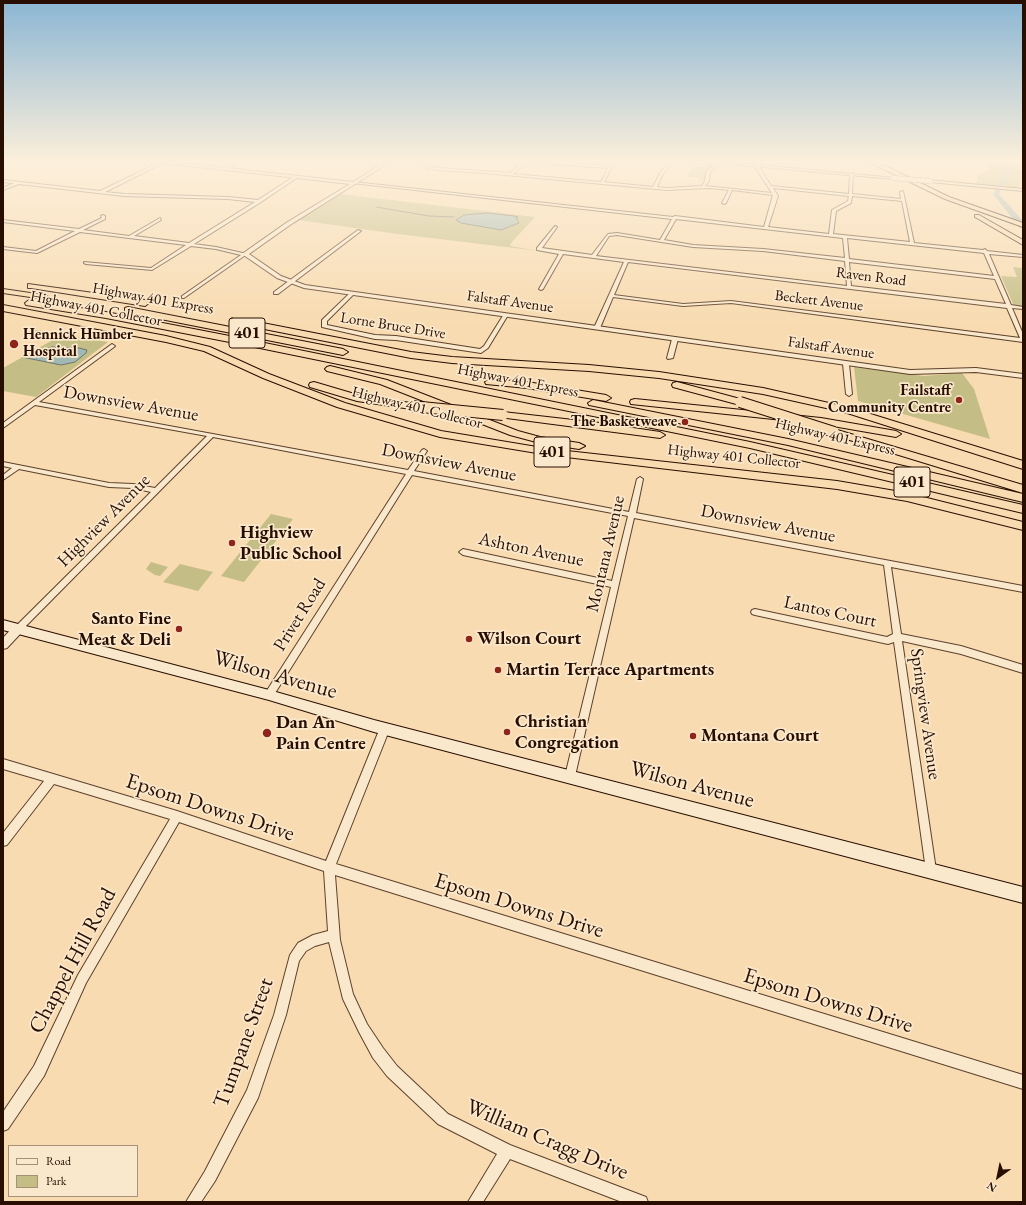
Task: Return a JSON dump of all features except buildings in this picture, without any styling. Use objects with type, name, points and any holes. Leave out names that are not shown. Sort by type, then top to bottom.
[{"type":"highway","points":[[978,216],[1023,243]]},
{"type":"highway","points":[[1005,216],[1023,224]]},
{"type":"highway","points":[[1008,216],[1023,221]]},
{"type":"highway","name":"Highway 401 Collector","points":[[3,282],[156,305]]},
{"type":"highway","name":"Highway 401 Express","points":[[3,291],[118,308],[355,354]]},
{"type":"highway","name":"Highway 401 Express","points":[[3,299],[106,315],[801,456],[1023,509]]},
{"type":"highway","name":"Highway 401 Collector","points":[[3,308],[166,338],[211,351],[220,357],[260,374],[341,405],[440,434],[549,452],[778,477],[907,497],[1023,526]]},
{"type":"highway","name":"401","points":[[229,319],[411,355],[452,360],[651,374],[763,391],[847,410],[1023,465]]},
{"type":"highway","points":[[206,335],[240,346],[383,382],[486,424],[540,440],[570,445],[799,471],[884,488],[907,497]]},
{"type":"highway","points":[[211,351],[225,354],[330,391],[384,403],[600,426],[801,456]]},
{"type":"highway","points":[[452,360],[654,381],[684,387],[740,402],[1023,489]]},
{"type":"highway","name":"Highway 401 Express","points":[[1023,472],[926,442],[860,427],[821,421],[654,405],[527,385],[486,381],[788,442],[1023,498]]},
{"type":"main road","name":"Wilson Avenue","points":[[3,625],[269,695],[385,728],[1023,895]]},
{"type":"street","points":[[3,248],[37,252],[104,218],[103,216]]},
{"type":"street","points":[[86,264],[148,270],[236,216]]},
{"type":"street","points":[[184,296],[278,230],[300,216]]},
{"type":"street","points":[[668,216],[984,250],[1023,256]]},
{"type":"street","points":[[766,227],[770,216]]},
{"type":"street","points":[[831,234],[833,216]]},
{"type":"street","points":[[907,216],[912,242]]},
{"type":"street","points":[[661,241],[675,217]]},
{"type":"street","points":[[130,237],[160,220]]},
{"type":"street","name":"Falstaff Avenue","points":[[3,221],[235,251],[245,254],[279,277],[304,286],[846,364],[910,372],[976,370],[1023,376]]},
{"type":"street","name":"Raven Road","points":[[556,227],[539,248],[562,253],[1023,308]]},
{"type":"street","points":[[276,293],[359,230]]},
{"type":"street","points":[[594,256],[610,235],[643,237],[693,246],[763,250],[996,278]]},
{"type":"street","points":[[845,236],[849,287]]},
{"type":"street","points":[[984,250],[1023,340]]},
{"type":"street","points":[[541,289],[562,253]]},
{"type":"street","points":[[597,328],[612,296],[626,260]]},
{"type":"street","name":"Lorne Bruce Drive","points":[[353,293],[324,322],[324,326],[375,337],[396,338],[481,351],[486,347],[506,315]]},
{"type":"street","name":"Beckett Avenue","points":[[612,296],[683,305],[731,302],[1023,340]]},
{"type":"street","points":[[670,358],[675,339]]},
{"type":"street","points":[[3,426],[112,346]]},
{"type":"street","points":[[846,364],[849,394]]},
{"type":"street","name":"Downsview Avenue","points":[[34,403],[409,472],[1023,589]]},
{"type":"street","name":"Highview Avenue","points":[[18,629],[212,435]]},
{"type":"street","name":"Privet Road","points":[[269,695],[409,472],[424,451]]},
{"type":"street","points":[[3,464],[109,485],[133,486],[156,491]]},
{"type":"street","points":[[3,478],[18,467]]},
{"type":"street","name":"Montana Avenue","points":[[570,776],[640,479]]},
{"type":"street","name":"Ashton Avenue","points":[[463,552],[616,585]]},
{"type":"street","name":"Springview Avenue","points":[[887,563],[930,870]]},
{"type":"street","name":"Lantos Court","points":[[755,612],[888,641],[897,636]]},
{"type":"street","points":[[3,645],[18,629]]},
{"type":"street","points":[[897,636],[961,650],[1023,669]]},
{"type":"street","name":"William Cragg Drive","points":[[385,728],[329,867],[333,935],[347,995],[363,1028],[378,1053],[392,1071],[443,1119],[507,1151],[641,1202]]},
{"type":"street","name":"Epsom Downs Drive","points":[[3,764],[51,780],[177,816],[329,867],[1023,1082]]},
{"type":"street","points":[[3,841],[51,780]]},
{"type":"street","name":"Chappel Hill Road","points":[[3,1124],[39,1070],[82,979],[177,816]]},
{"type":"street","name":"Tumpane Street","points":[[193,1202],[210,1176],[253,1093],[280,1015],[294,960],[302,947],[313,941],[333,935]]},
{"type":"street","points":[[475,1202],[507,1151]]},
{"type":"green space","points":[[304,216],[535,217],[511,243],[510,246],[539,251],[398,234],[298,220]]},
{"type":"green space","points":[[1013,267],[1023,268],[1023,307],[1014,306],[1001,276],[1017,277]]},
{"type":"green space","points":[[32,329],[108,342],[36,397],[3,391],[3,368],[51,341]]},
{"type":"green space","points":[[854,367],[924,376],[962,373],[974,389],[990,439],[858,401]]},
{"type":"green space","points":[[271,514],[293,519],[244,582],[221,576]]},
{"type":"green space","points":[[151,562],[168,567],[160,576],[155,575],[146,569]]},
{"type":"green space","points":[[180,564],[213,572],[198,591],[163,582]]},
{"type":"water","points":[[462,216],[515,216],[518,217],[516,218],[519,223],[501,230],[461,223],[456,220]]},
{"type":"water","points":[[52,347],[79,348],[87,350],[86,353],[75,362],[61,365],[22,357]]},
{"type":"waterway","points":[[435,216],[454,217]]},
{"type":"waterway","points":[[1014,216],[1023,226]]},
{"type":"place","name":"Hennick Humber Hospital","points":[[14,344]]},
{"type":"place","name":"Failstaff Community Centre","points":[[959,400]]},
{"type":"place","name":"The Basketweave","points":[[685,422]]},
{"type":"place","name":"Highview Public School","points":[[232,543]]},
{"type":"place","name":"Santo Fine Meat & Deli","points":[[179,629]]},
{"type":"place","name":"Wilson Court","points":[[469,639]]},
{"type":"place","name":"Martin Terrace Apartments","points":[[498,670]]},
{"type":"place","name":"Christian Congregation","points":[[507,732]]},
{"type":"place","name":"Dan An Pain Centre","points":[[267,733]]},
{"type":"place","name":"Montana Court","points":[[693,736]]}]
